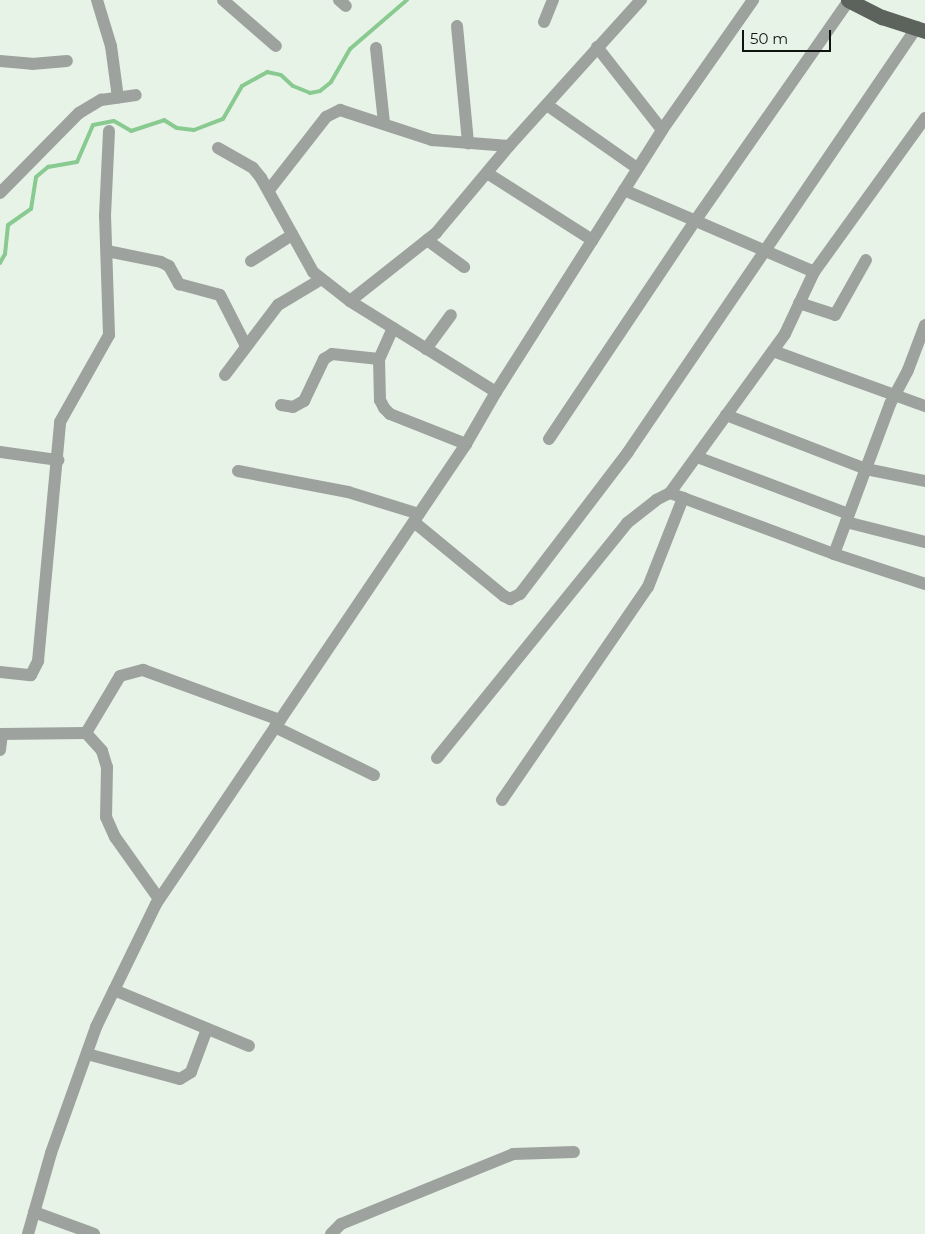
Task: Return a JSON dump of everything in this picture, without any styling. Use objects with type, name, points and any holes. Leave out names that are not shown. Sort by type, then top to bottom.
[{"type":"main road","points":[[849,0],[882,17],[921,29]]},
{"type":"street","points":[[97,0],[111,46],[118,98]]},
{"type":"street","points":[[223,0],[276,46]]},
{"type":"street","points":[[544,22],[553,0]]},
{"type":"street","points":[[350,301],[427,240],[640,0]]},
{"type":"street","points":[[28,1234],[87,1054],[114,990],[159,899],[466,444],[496,392],[662,130],[754,0]]},
{"type":"street","points":[[549,439],[695,221],[849,0]]},
{"type":"street","points":[[456,26],[468,143]]},
{"type":"street","points":[[238,471],[348,492],[417,518],[504,596],[515,598],[628,452],[921,29]]},
{"type":"street","points":[[597,47],[662,130]]},
{"type":"street","points":[[376,48],[384,123]]},
{"type":"street","points":[[0,61],[32,64],[67,61]]},
{"type":"street","points":[[0,193],[79,113],[101,100],[136,95]]},
{"type":"street","points":[[547,105],[638,168]]},
{"type":"street","points":[[269,190],[332,113],[346,110],[432,140],[509,146]]},
{"type":"street","points":[[437,758],[627,523],[640,510],[670,493],[772,350],[814,272],[925,118]]},
{"type":"street","points":[[0,674],[31,674],[38,661],[62,416],[109,335],[107,251],[109,131]]},
{"type":"street","points":[[218,148],[252,168],[269,190],[292,235],[320,280],[350,301],[496,392]]},
{"type":"street","points":[[487,173],[592,240]]},
{"type":"street","points":[[624,190],[814,272]]},
{"type":"street","points":[[251,261],[292,235]]},
{"type":"street","points":[[427,240],[464,267]]},
{"type":"street","points":[[107,251],[161,262],[169,266],[179,284],[220,295],[246,346]]},
{"type":"street","points":[[799,303],[835,315],[866,260]]},
{"type":"street","points":[[225,375],[278,305],[320,280]]},
{"type":"street","points":[[426,349],[451,314]]},
{"type":"street","points":[[834,554],[894,396],[921,347],[925,325]]},
{"type":"street","points":[[393,328],[379,359],[380,400],[384,408],[390,414],[466,444]]},
{"type":"street","points":[[772,350],[925,406]]},
{"type":"street","points":[[280,405],[293,407],[304,401],[324,359],[332,354],[379,359]]},
{"type":"street","points":[[726,415],[866,469],[925,481]]},
{"type":"street","points":[[0,452],[58,460]]},
{"type":"street","points":[[697,456],[848,518],[925,542]]},
{"type":"street","points":[[670,493],[834,554],[925,584]]},
{"type":"street","points":[[502,800],[648,587],[683,498]]},
{"type":"street","points":[[86,733],[120,676],[143,670],[277,724],[374,775]]},
{"type":"street","points":[[0,750],[1,734],[86,733],[102,751],[107,767],[104,794],[109,823],[129,860],[159,899]]},
{"type":"street","points":[[114,990],[248,1046]]},
{"type":"street","points":[[87,1054],[180,1079],[191,1072],[207,1029]]},
{"type":"street","points":[[331,1234],[341,1224],[513,1154],[574,1152]]},
{"type":"street","points":[[34,1212],[94,1234]]},
{"type":"waterway","points":[[0,263],[5,254],[8,225],[31,209],[36,177],[48,167],[77,162],[93,125],[114,121],[131,131],[164,120],[177,128],[194,130],[223,119],[242,86],[267,72],[281,75],[293,86],[310,93],[320,91],[331,82],[350,49],[407,0]]}]
